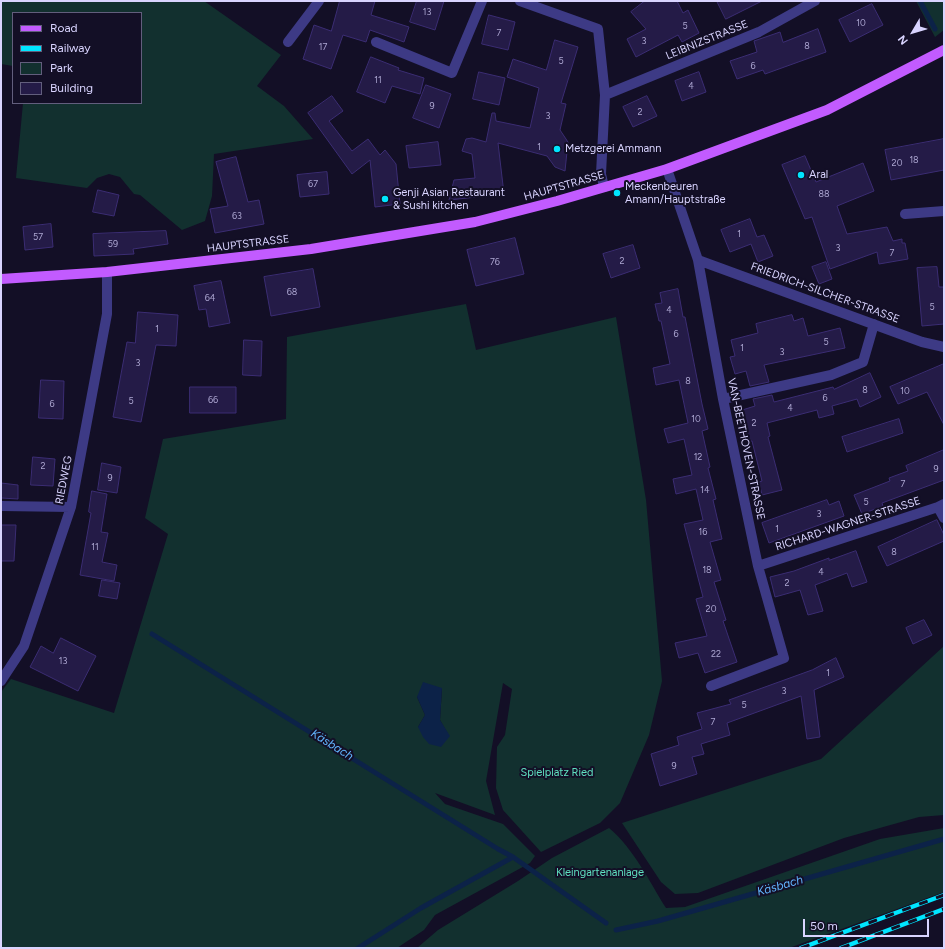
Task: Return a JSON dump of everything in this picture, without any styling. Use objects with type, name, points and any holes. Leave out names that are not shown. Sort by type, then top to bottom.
[{"type":"main road","name":"HAUPTSTRASSE","points":[[1,279],[107,272],[311,249],[475,222],[604,188],[667,169],[828,110],[944,50]]},
{"type":"street","points":[[288,42],[319,1]]},
{"type":"street","points":[[376,42],[452,73],[482,1]]},
{"type":"street","points":[[520,1],[598,29],[605,95],[601,174],[604,188]]},
{"type":"street","name":"LEIBNIZSTRASSE","points":[[605,95],[759,32],[815,1]]},
{"type":"street","name":"VAN-BEETHOVEN-STRASSE","points":[[667,169],[698,260],[723,399],[758,566],[784,658],[711,686]]},
{"type":"street","points":[[905,214],[944,211]]},
{"type":"street","name":"FRIEDRICH-SILCHER-STRASSE","points":[[698,260],[922,342],[944,347]]},
{"type":"street","name":"RIEDWEG","points":[[1,681],[24,646],[71,507],[107,314],[107,272]]},
{"type":"street","points":[[723,399],[831,375],[863,362],[874,324]]},
{"type":"street","points":[[941,505],[944,518]]},
{"type":"street","name":"RICHARD-WAGNER-STRASSE","points":[[758,566],[941,505]]},
{"type":"street","points":[[1,506],[71,507]]},
{"type":"green space","points":[[1,1],[204,1],[281,55],[257,86],[284,106],[313,139],[214,154],[212,196],[205,221],[182,230],[140,195],[134,194],[120,177],[109,174],[97,178],[87,188],[16,178],[23,104],[142,104],[142,12],[12,12],[12,66],[1,64]]},
{"type":"green space","points":[[916,1],[944,1],[944,30],[935,37]]},
{"type":"green space","name":"Spielplatz Ried","points":[[466,304],[476,350],[616,317],[646,500],[662,681],[649,735],[620,803],[600,823],[541,852],[503,810],[496,788],[497,747],[505,735],[512,689],[503,683],[486,781],[495,815],[435,793],[445,804],[503,824],[535,856],[530,863],[435,915],[424,930],[397,948],[1,948],[1,692],[11,679],[114,713],[168,534],[145,518],[163,439],[286,419],[287,337]],"holes":[[[442,688],[440,720],[449,736],[418,727],[425,715],[417,697]]]},
{"type":"green space","points":[[944,646],[944,815],[919,817],[844,838],[698,893],[675,894],[661,882],[622,823],[821,759]]},
{"type":"green space","name":"Kleingartenanlage","points":[[609,828],[634,855],[666,908],[685,907],[880,839],[944,828],[944,892],[789,948],[417,948],[438,930],[518,881],[552,858]]},
{"type":"water","points":[[423,682],[442,688],[440,720],[450,736],[441,747],[429,744],[423,737],[418,727],[425,715],[417,697]]},
{"type":"building","points":[[340,1],[375,1],[371,15],[409,27],[404,42],[370,30],[366,42],[343,35],[331,69],[303,59],[314,25],[331,31]]},
{"type":"building","points":[[417,1],[444,1],[435,30],[410,22]]},
{"type":"building","points":[[645,1],[677,1],[683,13],[688,10],[699,33],[682,42],[678,35],[636,57],[627,39],[646,29],[631,12]]},
{"type":"building","points":[[717,1],[762,1],[726,19]]},
{"type":"building","points":[[872,4],[883,25],[850,42],[839,20]]},
{"type":"building","points":[[489,15],[515,22],[508,50],[482,44]]},
{"type":"building","points":[[818,29],[826,52],[765,74],[763,70],[737,79],[730,61],[757,52],[754,41],[780,32],[783,42]]},
{"type":"building","points":[[555,40],[578,47],[561,103],[566,104],[560,130],[568,142],[565,171],[555,167],[547,156],[498,143],[504,194],[449,200],[454,180],[475,178],[472,154],[462,151],[466,139],[472,138],[486,142],[492,113],[495,113],[496,121],[530,128],[539,88],[507,77],[513,59],[546,70]]},
{"type":"building","points":[[371,57],[399,68],[398,70],[424,78],[420,94],[392,86],[385,103],[357,92]]},
{"type":"building","points":[[479,72],[505,78],[499,105],[473,99]]},
{"type":"building","points":[[699,72],[706,92],[682,101],[675,81]]},
{"type":"building","points":[[426,85],[451,94],[439,128],[413,118]]},
{"type":"building","points":[[332,96],[343,111],[329,121],[352,151],[368,139],[380,155],[385,150],[396,164],[400,204],[375,207],[370,160],[352,174],[308,113]]},
{"type":"building","points":[[647,96],[657,116],[633,127],[623,107]]},
{"type":"building","points":[[944,139],[944,170],[891,180],[885,150]]},
{"type":"building","points":[[438,142],[441,165],[409,168],[406,146]]},
{"type":"building","points":[[805,156],[816,182],[863,163],[874,191],[837,206],[847,234],[887,227],[893,241],[902,239],[902,243],[905,243],[908,259],[879,264],[877,252],[830,269],[812,217],[805,219],[782,165]]},
{"type":"building","points":[[236,157],[248,202],[259,200],[264,224],[215,233],[210,209],[228,206],[216,162]]},
{"type":"building","points":[[327,172],[329,194],[300,197],[297,175]]},
{"type":"building","points":[[98,190],[119,195],[114,216],[93,212]]},
{"type":"building","points":[[750,219],[757,237],[764,235],[773,256],[758,262],[751,244],[730,252],[721,230]]},
{"type":"building","points":[[51,224],[53,247],[25,250],[23,227]]},
{"type":"building","points":[[166,231],[168,244],[133,249],[134,254],[94,256],[93,234]]},
{"type":"building","points":[[515,238],[524,274],[476,286],[467,250]]},
{"type":"building","points":[[633,245],[640,268],[611,278],[603,254]]},
{"type":"building","points":[[826,262],[832,279],[819,284],[812,267]]},
{"type":"building","points":[[937,267],[939,287],[944,287],[944,324],[922,326],[917,268]]},
{"type":"building","points":[[313,269],[320,307],[271,316],[264,277]]},
{"type":"building","points":[[221,281],[230,323],[209,327],[206,309],[199,310],[194,286]]},
{"type":"building","points":[[678,289],[708,429],[702,431],[710,467],[708,468],[716,499],[713,500],[722,539],[710,542],[721,580],[714,582],[726,620],[723,621],[737,662],[705,673],[698,653],[679,658],[675,643],[707,636],[696,599],[703,597],[684,524],[703,520],[696,489],[676,494],[673,479],[692,475],[684,439],[668,443],[664,429],[688,423],[679,380],[656,385],[653,368],[670,364],[661,321],[659,321],[655,304],[662,303],[660,293]]},
{"type":"building","points":[[138,312],[178,315],[176,346],[156,345],[141,422],[113,417],[127,342],[135,343]]},
{"type":"building","points":[[792,315],[794,321],[803,318],[808,336],[840,328],[845,348],[764,365],[769,382],[750,386],[746,371],[735,374],[730,357],[735,356],[731,340],[758,333],[756,324]]},
{"type":"building","points":[[244,340],[262,341],[261,376],[243,375]]},
{"type":"building","points":[[944,364],[944,425],[927,392],[898,404],[890,387]]},
{"type":"building","points":[[870,373],[881,397],[860,407],[857,399],[832,406],[834,414],[819,418],[817,410],[767,423],[770,436],[768,437],[782,490],[762,495],[759,482],[762,481],[752,441],[747,442],[739,411],[755,406],[753,399],[772,395],[774,402],[833,387],[834,389]]},
{"type":"building","points":[[41,380],[64,381],[63,419],[39,418]]},
{"type":"building","points":[[190,387],[236,387],[236,413],[190,413]]},
{"type":"building","points":[[899,419],[903,433],[847,452],[842,437]]},
{"type":"building","points":[[944,450],[944,480],[882,503],[883,506],[862,514],[854,495],[890,481],[889,478],[908,471],[906,466]]},
{"type":"building","points":[[33,457],[55,459],[53,486],[31,485]]},
{"type":"building","points":[[102,463],[121,467],[117,493],[98,490]]},
{"type":"building","points":[[1,483],[18,485],[18,499],[1,498]]},
{"type":"building","points":[[92,491],[107,494],[101,532],[108,533],[102,562],[117,565],[114,581],[80,575],[91,513],[89,512]]},
{"type":"building","points":[[827,500],[829,505],[839,501],[844,516],[769,543],[762,523]]},
{"type":"building","points":[[937,520],[944,535],[944,541],[887,566],[878,547]]},
{"type":"building","points":[[1,525],[16,525],[14,561],[1,561]]},
{"type":"building","points":[[856,551],[867,582],[852,587],[847,573],[815,585],[823,611],[808,615],[800,590],[775,597],[770,577],[794,571],[829,558],[829,560]]},
{"type":"building","points":[[102,580],[120,583],[117,599],[99,596]]},
{"type":"building","points":[[924,620],[932,635],[913,644],[906,628]]},
{"type":"building","points":[[61,638],[96,656],[78,691],[30,667],[41,646],[53,653]]},
{"type":"building","points":[[836,658],[844,677],[814,690],[820,737],[807,739],[801,696],[727,723],[730,735],[701,744],[704,754],[692,757],[697,774],[660,786],[651,754],[679,745],[677,737],[702,729],[697,713],[731,704],[729,700],[812,670]]},
{"type":"waterway","points":[[920,1],[935,29]]},
{"type":"waterway","name":"Käsbach","points":[[152,634],[513,857],[606,923]]},
{"type":"waterway","name":"Käsbach","points":[[616,930],[658,921],[944,839]]},
{"type":"waterway","name":"Käsbach","points":[[358,948],[421,908],[513,857]]},
{"type":"railway","points":[[801,948],[944,895]]},
{"type":"railway","points":[[841,948],[944,909]]},
{"type":"place","name":"Metzgerei Ammann","points":[[557,149]]},
{"type":"place","name":"Aral","points":[[801,175]]},
{"type":"place","name":"Meckenbeuren Amann/Hauptstraße","points":[[617,193]]},
{"type":"place","name":"Genji Asian Restaurant & Sushi kitchen","points":[[385,199]]}]
